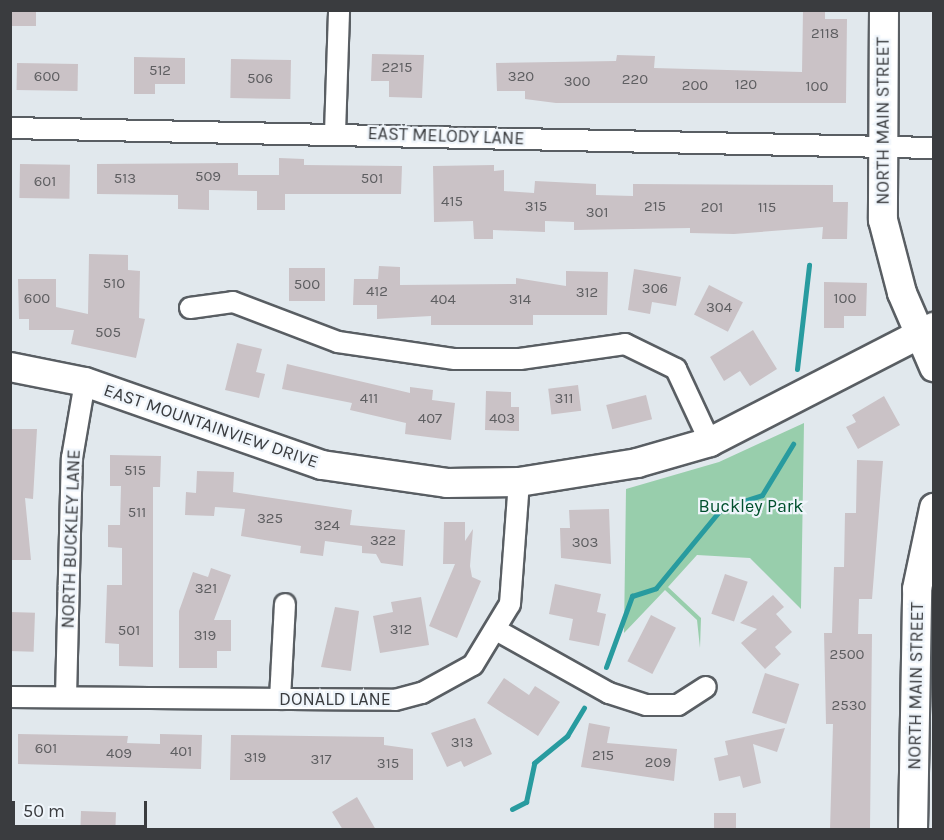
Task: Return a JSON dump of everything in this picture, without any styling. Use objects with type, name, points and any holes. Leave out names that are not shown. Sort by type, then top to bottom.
[{"type":"street","points":[[335,133],[339,10]]},
{"type":"street","name":"NORTH MAIN STREET","points":[[884,10],[881,147],[883,220],[902,293],[927,330],[933,367]]},
{"type":"street","name":"EAST MELODY LANE","points":[[10,128],[515,136],[558,143],[933,148]]},
{"type":"street","points":[[190,308],[233,302],[338,342],[455,359],[519,359],[625,344],[676,369],[710,442]]},
{"type":"street","name":"EAST MOUNTAINVIEW DRIVE","points":[[10,367],[85,382],[322,465],[447,483],[519,482],[637,463],[710,442],[927,330]]},
{"type":"street","name":"NORTH BUCKLEY LANE","points":[[66,697],[72,458],[85,382]]},
{"type":"street","name":"DONALD LANE","points":[[10,697],[395,700],[422,693],[472,665],[498,631],[510,604],[515,572],[519,482]]},
{"type":"street","name":"NORTH MAIN STREET","points":[[914,830],[917,589],[933,508]]},
{"type":"street","points":[[280,699],[285,603]]},
{"type":"street","points":[[498,631],[609,693],[646,705],[678,705],[706,687]]},
{"type":"green space","name":"Buckley Park","points":[[804,423],[801,609],[750,558],[697,555],[668,587],[701,618],[700,648],[697,620],[665,590],[624,633],[626,489],[719,462]]},
{"type":"building","points":[[12,10],[36,10],[36,26],[12,26]]},
{"type":"building","points":[[803,10],[825,10],[825,19],[847,19],[846,103],[556,103],[525,99],[525,91],[497,91],[496,63],[616,61],[617,55],[655,56],[654,68],[802,72]]},
{"type":"building","points":[[372,54],[424,55],[422,98],[389,97],[389,81],[371,81]]},
{"type":"building","points":[[134,57],[185,58],[185,84],[155,84],[155,94],[134,94]]},
{"type":"building","points":[[231,59],[291,60],[290,99],[230,98]]},
{"type":"building","points":[[17,63],[78,64],[78,91],[17,90]]},
{"type":"building","points":[[279,158],[304,159],[304,165],[402,166],[401,194],[285,194],[285,210],[257,210],[257,191],[209,190],[209,210],[178,209],[178,195],[97,194],[97,164],[238,163],[238,175],[279,175]]},
{"type":"building","points":[[20,164],[70,165],[69,199],[19,198]]},
{"type":"building","points":[[494,165],[494,171],[504,170],[504,191],[534,193],[535,181],[596,184],[596,195],[633,196],[633,184],[833,185],[833,202],[848,202],[847,239],[822,239],[823,227],[734,234],[690,233],[690,228],[574,230],[574,222],[545,221],[545,232],[493,230],[493,239],[474,239],[473,221],[434,222],[433,166]]},
{"type":"building","points":[[89,254],[128,255],[128,270],[140,271],[139,318],[145,319],[136,358],[71,344],[74,330],[29,330],[29,319],[19,319],[18,279],[56,279],[56,307],[88,314]]},
{"type":"building","points":[[379,266],[400,267],[400,285],[516,284],[516,278],[566,286],[566,271],[608,272],[607,315],[533,315],[533,325],[431,325],[431,316],[377,319],[377,305],[353,305],[354,279],[378,279]]},
{"type":"building","points":[[289,268],[325,268],[325,301],[289,301]]},
{"type":"building","points":[[634,269],[681,277],[676,306],[652,302],[650,314],[628,310]]},
{"type":"building","points":[[824,282],[867,283],[866,316],[844,316],[844,328],[824,328]]},
{"type":"building","points":[[709,285],[743,302],[728,332],[694,314]]},
{"type":"building","points":[[753,330],[777,369],[750,386],[740,371],[724,381],[710,357]]},
{"type":"building","points":[[237,343],[262,349],[256,372],[265,374],[259,398],[225,390]]},
{"type":"building","points":[[287,364],[410,393],[410,387],[433,390],[432,400],[455,403],[451,440],[405,434],[406,423],[350,410],[352,403],[282,389]]},
{"type":"building","points":[[578,385],[581,411],[551,414],[548,389]]},
{"type":"building","points":[[486,391],[511,392],[511,407],[519,407],[519,431],[485,430]]},
{"type":"building","points":[[646,395],[652,419],[612,429],[606,405]]},
{"type":"building","points":[[884,396],[900,425],[858,449],[846,427],[856,422],[852,415]]},
{"type":"building","points":[[10,429],[37,429],[33,499],[25,498],[31,560],[10,560]]},
{"type":"building","points":[[110,455],[161,456],[160,487],[153,487],[153,667],[119,666],[119,644],[105,643],[107,585],[122,585],[122,548],[108,547],[108,525],[120,525],[121,486],[110,486]]},
{"type":"building","points":[[857,460],[883,461],[872,599],[859,599],[858,634],[872,634],[870,830],[830,830],[833,724],[826,724],[824,633],[832,633],[834,567],[844,567],[845,513],[856,513]]},
{"type":"building","points":[[197,471],[234,472],[233,492],[352,510],[350,525],[405,530],[403,566],[381,563],[376,554],[362,553],[362,546],[325,541],[323,556],[300,553],[301,546],[241,536],[245,509],[215,507],[214,516],[185,515],[186,492],[196,493]]},
{"type":"building","points":[[609,509],[611,564],[561,558],[560,528],[570,528],[569,510]]},
{"type":"building","points":[[444,522],[465,522],[465,541],[473,529],[470,566],[472,577],[481,581],[457,638],[429,626],[455,564],[443,564]]},
{"type":"building","points":[[211,568],[231,575],[214,620],[231,620],[231,651],[217,651],[217,668],[179,668],[179,611],[193,572],[208,577]]},
{"type":"building","points":[[725,574],[748,582],[734,622],[711,614]]},
{"type":"building","points":[[555,584],[601,594],[597,612],[606,614],[599,646],[569,640],[573,619],[549,614]]},
{"type":"building","points":[[773,595],[784,607],[776,614],[792,632],[775,647],[781,654],[765,669],[741,643],[757,629],[740,623]]},
{"type":"building","points":[[421,597],[429,645],[380,653],[373,616],[393,612],[391,602]]},
{"type":"building","points":[[335,607],[359,611],[351,671],[321,667]]},
{"type":"building","points":[[10,612],[35,613],[34,652],[10,651]]},
{"type":"building","points":[[651,615],[676,628],[652,674],[627,661]]},
{"type":"building","points":[[765,673],[799,684],[786,724],[752,713]]},
{"type":"building","points":[[504,678],[529,695],[535,686],[560,702],[538,736],[487,703]]},
{"type":"building","points":[[475,718],[492,754],[464,767],[461,761],[447,767],[431,733]]},
{"type":"building","points":[[589,723],[610,727],[607,743],[677,749],[674,781],[581,767]]},
{"type":"building","points":[[785,728],[777,752],[753,744],[761,783],[743,788],[740,776],[719,781],[714,758],[728,755],[725,741]]},
{"type":"building","points":[[18,734],[128,736],[127,743],[160,744],[160,734],[202,735],[201,769],[18,764]]},
{"type":"building","points":[[231,735],[384,737],[384,745],[413,749],[413,780],[230,780]]},
{"type":"building","points":[[357,797],[376,830],[343,830],[332,812]]},
{"type":"building","points":[[81,811],[116,812],[115,830],[80,830]]},
{"type":"building","points":[[714,813],[736,813],[736,830],[714,830]]},
{"type":"waterway","points":[[797,369],[809,265]]},
{"type":"waterway","points":[[606,667],[632,596],[656,588],[722,508],[762,495],[793,444]]},
{"type":"waterway","points":[[512,809],[526,802],[534,763],[567,736],[584,708]]}]
